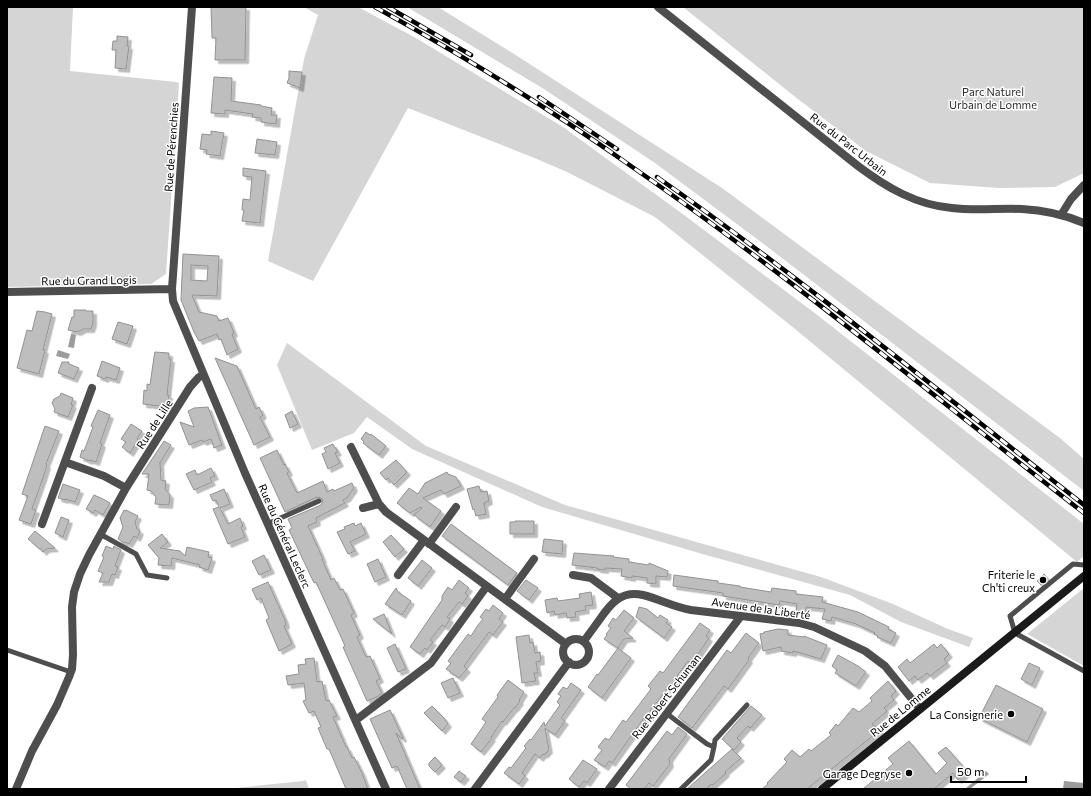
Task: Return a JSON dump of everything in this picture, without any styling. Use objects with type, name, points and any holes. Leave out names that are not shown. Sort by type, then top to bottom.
[{"type":"main road","name":"Rue de Lomme","points":[[822,789],[1084,576]]},
{"type":"street","name":"Rue de Pérenchies","points":[[172,289],[192,7]]},
{"type":"street","name":"Rue du Parc Urbain","points":[[658,7],[858,166],[894,190],[921,201],[950,208],[1034,210],[1061,215],[1084,223]]},
{"type":"street","points":[[1061,215],[1071,199],[1084,185]]},
{"type":"street","name":"Rue du Grand Logis","points":[[7,292],[172,289]]},
{"type":"street","name":"Rue du Général Leclerc","points":[[172,289],[172,296],[176,308],[267,524],[386,789]]},
{"type":"street","name":"Rue de Lille","points":[[16,789],[32,751],[60,699],[71,672],[73,661],[72,618],[74,592],[80,574],[100,534],[126,488],[190,387],[203,374]]},
{"type":"street","points":[[42,524],[92,388]]},
{"type":"street","points":[[351,447],[379,504],[386,512],[566,644]]},
{"type":"street","points":[[65,462],[104,476],[126,488]]},
{"type":"street","points":[[363,508],[379,504]]},
{"type":"street","points":[[398,575],[456,507]]},
{"type":"street","points":[[505,599],[534,559]]},
{"type":"street","points":[[573,574],[591,578],[618,598],[608,608],[584,641]]},
{"type":"street","points":[[356,720],[431,663],[487,586]]},
{"type":"street","name":"Avenue de la Liberté","points":[[618,598],[626,595],[643,595],[682,608],[814,627],[865,651],[885,666],[920,709]]},
{"type":"street","name":"Rue Robert Schuman","points":[[608,789],[741,616]]},
{"type":"street","points":[[576,639],[584,641],[588,647],[589,654],[586,661],[579,664],[568,662],[564,656],[564,647],[566,644],[576,639]]},
{"type":"street","points":[[475,789],[568,662]]},
{"type":"lane","points":[[267,524],[318,501]]},
{"type":"lane","points":[[100,534],[136,554],[147,575],[167,578]]},
{"type":"lane","points":[[1084,565],[1073,564],[1010,616],[1015,633],[1084,671]]},
{"type":"lane","points":[[7,650],[71,672]]},
{"type":"lane","points":[[681,789],[712,760],[715,740],[747,705]]},
{"type":"lane","points":[[666,714],[707,744],[714,747]]},
{"type":"green space","points":[[7,7],[73,7],[70,71],[179,83],[166,274],[151,284],[7,287]]},
{"type":"green space","points":[[304,7],[358,7],[416,38],[563,127],[816,314],[1084,524],[1084,556],[1077,562],[795,329],[655,217],[567,172],[408,108],[313,281],[268,261],[304,59],[318,15]]},
{"type":"green space","points":[[407,7],[438,7],[511,52],[722,188],[1060,438],[1084,459],[1084,491],[773,251],[655,163],[544,89]]},
{"type":"green space","name":"Parc Naturel Urbain de Lomme","points":[[683,7],[1084,7],[1084,173],[1055,187],[999,188],[930,183],[866,151],[794,96]]},
{"type":"green space","points":[[287,343],[426,446],[565,505],[821,577],[893,604],[948,629],[973,638],[969,647],[901,622],[850,595],[542,507],[412,449],[367,417],[354,433],[312,450],[277,365]]},
{"type":"green space","points":[[1084,588],[1084,666],[1027,634]]},
{"type":"green space","points":[[306,780],[309,789],[226,789],[303,781]]},
{"type":"shaded area","points":[[71,334],[76,335],[74,348],[68,347]]},
{"type":"shaded area","points":[[58,350],[70,354],[68,359],[56,356]]},
{"type":"shaded area","points":[[986,771],[989,774],[970,789],[965,789]]},
{"type":"shaded area","points":[[1064,781],[1084,783],[1084,789],[1063,789]]},
{"type":"building","points":[[211,7],[246,7],[245,60],[215,60],[216,38],[212,38]]},
{"type":"building","points":[[117,36],[128,37],[127,46],[129,46],[126,69],[115,68],[116,50],[112,50],[113,41],[117,41]]},
{"type":"building","points":[[289,71],[302,72],[300,88],[287,83]]},
{"type":"building","points":[[214,77],[232,78],[231,101],[272,108],[271,115],[277,115],[276,124],[261,122],[261,118],[252,117],[253,114],[225,110],[225,114],[211,113]]},
{"type":"building","points":[[211,131],[224,133],[220,156],[206,154],[207,150],[200,149],[202,134],[211,135]]},
{"type":"building","points":[[257,139],[277,142],[275,155],[255,153]]},
{"type":"building","points":[[243,168],[266,171],[260,223],[242,221],[244,210],[242,210],[243,199],[250,200],[252,177],[243,176]]},
{"type":"building","points":[[183,254],[219,256],[217,296],[192,295],[199,312],[217,316],[219,321],[228,318],[238,349],[227,355],[221,339],[219,340],[217,334],[199,341],[181,300]],"holes":[[[191,265],[208,266],[207,281],[191,280]]]},
{"type":"building","points":[[74,310],[93,311],[93,323],[91,329],[83,329],[78,332],[68,330],[72,317],[74,317]]},
{"type":"building","points":[[37,311],[52,314],[39,374],[17,368],[27,330],[32,331]]},
{"type":"building","points":[[118,322],[133,326],[127,344],[112,339]]},
{"type":"building","points":[[155,352],[169,353],[169,359],[171,359],[167,395],[169,395],[168,407],[143,404],[144,390],[147,391],[147,384],[150,385]]},
{"type":"building","points":[[215,358],[237,366],[256,409],[259,407],[263,415],[260,417],[270,437],[254,445]]},
{"type":"building","points":[[102,361],[120,368],[116,380],[106,377],[105,379],[97,376]]},
{"type":"building","points":[[62,362],[69,362],[69,364],[79,368],[74,379],[58,373]]},
{"type":"building","points":[[61,393],[73,398],[71,405],[73,405],[68,417],[54,412],[55,409],[52,403],[54,399],[60,396]]},
{"type":"building","points":[[208,407],[222,445],[214,448],[211,439],[203,442],[202,440],[189,445],[180,422],[194,427],[188,411],[194,408]]},
{"type":"building","points":[[98,410],[110,415],[100,443],[102,444],[96,462],[80,457],[82,450],[84,451],[93,427],[91,426]]},
{"type":"building","points":[[292,411],[298,424],[290,428],[285,415]]},
{"type":"building","points":[[131,424],[142,431],[130,453],[122,447],[126,442],[121,439]]},
{"type":"building","points":[[45,426],[59,431],[46,464],[43,478],[32,509],[36,510],[31,524],[19,520],[28,496],[22,494]]},
{"type":"building","points":[[366,432],[370,435],[371,434],[386,446],[379,455],[363,443],[364,442],[361,439]]},
{"type":"building","points":[[164,441],[171,445],[160,463],[161,480],[166,481],[165,489],[170,495],[169,505],[155,504],[156,497],[151,491],[147,490],[149,474],[142,474]]},
{"type":"building","points":[[333,444],[338,452],[335,453],[340,463],[328,469],[322,454],[326,452],[324,448]]},
{"type":"building","points":[[277,450],[289,472],[287,473],[297,493],[323,481],[327,492],[333,489],[334,491],[352,483],[354,488],[347,498],[343,500],[345,503],[316,518],[317,522],[308,526],[331,580],[334,578],[340,590],[343,589],[354,613],[351,615],[360,635],[357,637],[366,657],[370,656],[380,679],[376,681],[382,693],[367,701],[343,647],[345,646],[316,582],[314,583],[289,530],[292,528],[288,519],[321,505],[323,500],[317,497],[285,512],[260,458]]},
{"type":"building","points":[[396,460],[407,472],[394,485],[388,478],[386,480],[380,473]]},
{"type":"building","points":[[211,468],[215,476],[210,478],[212,482],[194,490],[186,474],[195,470],[197,475]]},
{"type":"building","points":[[447,472],[448,474],[456,477],[461,486],[444,494],[441,490],[423,498],[441,511],[430,527],[414,515],[422,508],[421,507],[410,513],[397,503],[409,488],[418,494],[425,483]]},
{"type":"building","points":[[63,484],[80,490],[75,502],[58,498]]},
{"type":"building","points":[[479,486],[481,492],[487,491],[489,501],[484,503],[486,514],[476,516],[467,489]]},
{"type":"building","points":[[224,489],[230,504],[220,508],[228,524],[240,518],[243,526],[241,527],[245,537],[228,544],[213,509],[219,507],[216,500],[213,501],[210,495]]},
{"type":"building","points":[[94,495],[110,503],[103,515],[95,510],[93,513],[86,509]]},
{"type":"building","points":[[124,510],[138,516],[135,522],[137,529],[140,531],[137,538],[134,536],[129,544],[118,539],[123,527],[120,518]]},
{"type":"building","points":[[61,517],[69,520],[63,537],[55,533]]},
{"type":"building","points":[[534,521],[534,534],[510,534],[510,522]]},
{"type":"building","points":[[354,523],[355,526],[361,523],[366,534],[350,542],[355,551],[348,554],[337,532]]},
{"type":"building","points":[[451,524],[517,573],[508,585],[442,536]]},
{"type":"building","points":[[35,531],[55,548],[46,549],[43,552],[28,539]]},
{"type":"building","points":[[162,534],[168,542],[160,548],[180,551],[185,556],[187,547],[209,552],[208,557],[212,558],[208,570],[199,567],[200,565],[172,558],[171,566],[158,565],[159,558],[148,545]]},
{"type":"building","points":[[391,535],[404,549],[395,557],[383,542]]},
{"type":"building","points":[[544,539],[563,541],[562,554],[542,552]]},
{"type":"building","points":[[106,546],[113,549],[114,546],[121,550],[115,566],[118,567],[115,575],[112,574],[109,582],[99,582],[103,573],[98,571],[104,557],[102,556]]},
{"type":"building","points":[[574,553],[614,556],[613,557],[629,559],[629,562],[649,565],[649,563],[668,571],[667,577],[656,576],[656,584],[647,583],[647,578],[621,576],[622,569],[605,568],[605,570],[572,565]]},
{"type":"building","points":[[264,555],[271,570],[259,575],[252,561]]},
{"type":"building","points":[[378,559],[386,577],[375,582],[367,564]]},
{"type":"building","points":[[422,560],[432,568],[418,586],[408,578]]},
{"type":"building","name":"Friterie le Ch'ti creux","points":[[1044,574],[1048,579],[1041,585],[1037,581]]},
{"type":"building","points":[[674,575],[718,581],[718,583],[771,592],[772,588],[796,591],[796,594],[823,597],[822,602],[858,612],[889,627],[888,629],[896,633],[891,643],[877,637],[878,636],[874,634],[875,633],[856,624],[832,617],[831,621],[822,619],[825,609],[806,607],[806,612],[796,611],[797,604],[780,601],[779,605],[723,596],[723,593],[673,586]]},
{"type":"building","points":[[459,580],[469,588],[465,593],[468,596],[462,604],[459,602],[447,617],[450,619],[445,627],[442,625],[430,640],[433,642],[427,650],[425,648],[420,654],[410,647],[442,600],[442,596],[448,587],[452,590]]},
{"type":"building","points":[[526,580],[538,588],[529,600],[517,591]]},
{"type":"building","points":[[268,582],[285,620],[286,625],[284,626],[292,644],[279,651],[266,620],[269,618],[261,598],[257,600],[252,589]]},
{"type":"building","points":[[396,588],[398,592],[411,601],[402,615],[385,604]]},
{"type":"building","points":[[591,592],[593,605],[585,606],[586,610],[575,612],[576,617],[567,618],[566,613],[555,615],[554,611],[547,613],[545,600],[557,598],[558,601],[580,598],[579,594]]},
{"type":"building","points":[[493,605],[503,613],[499,619],[503,622],[493,635],[489,632],[464,666],[467,669],[459,678],[446,669],[451,663],[448,661],[468,634],[471,636],[483,619],[480,617],[486,609],[489,611]]},
{"type":"building","points":[[639,607],[647,609],[658,618],[660,615],[668,620],[666,623],[672,627],[664,638],[636,617]]},
{"type":"building","points":[[624,610],[634,618],[624,631],[633,638],[624,639],[618,648],[604,639],[611,628],[608,626],[613,618],[616,620]]},
{"type":"building","points":[[384,614],[392,634],[373,619]]},
{"type":"building","points":[[700,623],[710,630],[706,636],[709,638],[692,664],[688,661],[677,676],[680,679],[674,686],[671,684],[650,711],[653,713],[647,720],[644,718],[612,763],[609,761],[605,767],[594,760],[602,750],[598,747],[605,738],[609,740],[623,720],[626,722],[651,689],[648,686],[660,671],[663,673]]},
{"type":"building","points":[[778,629],[788,630],[788,635],[804,636],[827,645],[821,659],[793,651],[793,653],[781,651],[781,647],[763,651],[760,634]]},
{"type":"building","points":[[746,633],[759,643],[748,658],[749,660],[728,689],[724,686],[692,728],[678,717],[727,650],[731,653]]},
{"type":"building","points":[[529,635],[530,643],[533,642],[535,653],[540,652],[541,661],[536,662],[538,673],[534,673],[536,681],[522,683],[516,637]]},
{"type":"building","points":[[395,644],[406,669],[398,672],[387,648]]},
{"type":"building","points":[[934,644],[937,648],[941,644],[949,654],[944,659],[947,663],[930,676],[927,673],[918,680],[915,676],[909,681],[898,667],[907,659],[910,663]]},
{"type":"building","points":[[618,648],[631,658],[602,698],[588,687]]},
{"type":"building","points":[[838,655],[866,672],[856,686],[835,673],[837,670],[832,666]]},
{"type":"building","points":[[314,658],[317,682],[322,681],[326,701],[329,700],[337,716],[333,717],[346,747],[352,758],[354,757],[362,773],[368,789],[346,789],[329,749],[327,749],[318,728],[321,727],[314,711],[309,713],[303,701],[306,700],[304,683],[288,685],[286,676],[299,674],[298,665],[306,664],[305,659]]},
{"type":"building","points":[[1029,663],[1040,668],[1032,685],[1021,679]]},
{"type":"building","points":[[453,678],[460,693],[448,698],[441,683]]},
{"type":"building","points":[[508,680],[524,692],[515,708],[503,722],[502,721],[491,737],[492,738],[481,752],[471,744],[486,722],[482,719]]},
{"type":"building","points":[[888,681],[896,691],[891,696],[894,700],[884,708],[887,711],[872,724],[880,730],[807,789],[762,789],[787,762],[784,759],[792,750],[800,757],[809,749],[811,751],[831,735],[829,733],[836,724],[838,726],[853,708],[859,712],[872,701],[870,698]]},
{"type":"building","points":[[571,683],[581,690],[561,718],[565,721],[555,735],[545,728],[549,750],[540,758],[535,754],[522,773],[525,776],[519,784],[504,773],[509,767],[511,768],[526,748],[524,746],[530,739],[531,740],[544,722],[545,726],[560,705],[557,702],[561,696],[558,694],[563,687],[567,689]]},
{"type":"building","name":"La Consignerie","points":[[996,685],[1043,709],[1027,742],[979,718]]},
{"type":"building","points":[[432,706],[448,724],[442,731],[424,713]]},
{"type":"building","points":[[751,706],[762,715],[750,728],[748,726],[737,738],[741,742],[734,750],[722,739]]},
{"type":"building","points":[[390,710],[403,738],[402,739],[396,733],[420,789],[407,789],[397,766],[392,768],[370,719]]},
{"type":"building","points":[[678,727],[687,734],[669,759],[670,764],[653,786],[649,783],[644,789],[631,789],[626,785],[667,731],[672,735]]},
{"type":"building","name":"Garage Degryse","points":[[909,741],[936,774],[947,763],[938,753],[946,747],[968,772],[958,780],[953,773],[934,789],[863,789],[893,764],[888,758]]},
{"type":"building","points":[[732,749],[741,758],[713,785],[711,784],[706,789],[687,789]]},
{"type":"building","points":[[435,757],[442,765],[435,772],[429,766],[429,763]]},
{"type":"building","points":[[583,760],[597,769],[587,783],[584,781],[579,787],[569,779]]},
{"type":"building","points":[[459,771],[466,776],[461,782],[454,777]]},
{"type":"railway","points":[[375,7],[440,44],[535,102],[687,205],[802,291],[1084,513]]},
{"type":"railway","points":[[388,7],[471,55]]},
{"type":"railway","points":[[539,97],[617,149]]},
{"type":"railway","points":[[657,177],[766,256],[1084,505]]},
{"type":"place","name":"Friterie le Ch'ti creux","points":[[1043,580]]},
{"type":"place","name":"La Consignerie","points":[[1011,714]]},
{"type":"place","name":"Garage Degryse","points":[[909,773]]}]
